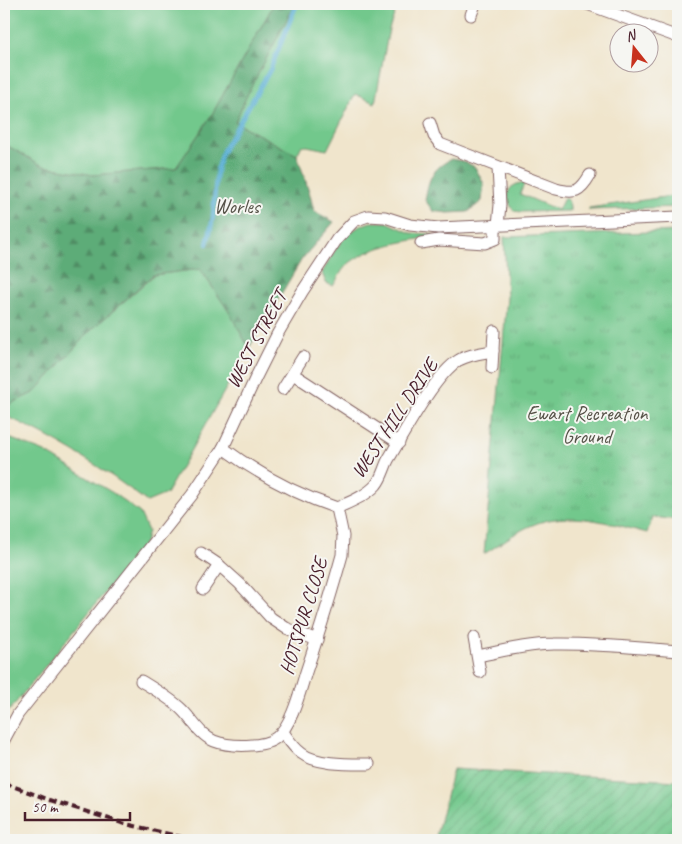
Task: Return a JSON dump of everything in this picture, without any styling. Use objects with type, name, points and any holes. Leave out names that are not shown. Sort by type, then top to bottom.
[{"type":"street","points":[[587,4],[678,37]]},
{"type":"street","points":[[430,123],[434,136],[440,144],[498,168],[566,192],[576,192],[584,186],[590,176]]},
{"type":"street","points":[[422,242],[439,240],[485,243],[495,240],[500,205],[498,168]]},
{"type":"street","name":"WEST STREET","points":[[4,740],[18,714],[192,495],[223,448],[278,333],[302,292],[337,239],[354,221],[368,216],[386,217],[410,225],[438,228],[678,217]]},
{"type":"street","points":[[492,368],[494,331]]},
{"type":"street","name":"WEST HILL DRIVE","points":[[336,508],[369,491],[378,483],[387,462],[443,374],[460,360],[478,353],[493,351]]},
{"type":"street","points":[[283,389],[303,357]]},
{"type":"street","points":[[293,374],[399,443]]},
{"type":"street","points":[[223,448],[274,482],[313,500],[336,508]]},
{"type":"street","name":"HOTSPUR CLOSE","points":[[283,732],[317,640],[342,556],[342,536],[336,508]]},
{"type":"street","points":[[201,553],[242,585],[271,618],[286,628],[317,640]]},
{"type":"street","points":[[203,589],[218,565]]},
{"type":"street","points":[[474,638],[480,672]]},
{"type":"street","points":[[478,656],[552,644],[587,644],[678,650]]},
{"type":"street","points":[[141,681],[181,708],[203,733],[217,742],[223,744],[266,744],[283,732],[302,754],[327,762],[369,764]]},
{"type":"green space","points":[[4,4],[274,4],[211,116],[176,168],[93,175],[43,166],[4,144]]},
{"type":"green space","name":"Worles","points":[[274,4],[295,4],[247,95],[235,122],[297,155],[314,211],[334,222],[302,259],[249,348],[228,310],[200,269],[153,275],[88,333],[35,392],[4,407],[4,327],[8,318],[4,312],[4,144],[43,166],[93,175],[176,168],[211,116]]},
{"type":"green space","points":[[295,4],[398,4],[389,29],[375,103],[355,94],[327,150],[302,145],[297,155],[235,122],[247,95]]},
{"type":"green space","points":[[451,159],[463,161],[475,167],[484,184],[482,201],[468,212],[448,213],[433,211],[425,200],[432,175],[439,167]]},
{"type":"green space","points":[[525,182],[520,194],[558,210],[564,198],[569,203],[570,211],[514,211],[508,201],[508,192],[519,183]]},
{"type":"green space","points":[[678,195],[678,207],[589,210],[589,208]]},
{"type":"green space","points":[[371,222],[387,222],[411,233],[432,234],[431,237],[375,249],[346,266],[333,286],[326,283],[322,273],[341,242],[354,230]]},
{"type":"green space","name":"Ewart Recreation Ground","points":[[678,231],[678,520],[653,517],[647,533],[588,519],[574,518],[544,521],[524,529],[484,554],[507,297],[504,237]]},
{"type":"green space","points":[[200,269],[228,310],[249,348],[166,494],[147,502],[78,454],[4,415],[4,407],[35,392],[88,333],[154,275]]},
{"type":"green space","points":[[4,436],[45,452],[113,493],[140,513],[148,531],[145,543],[4,715]]},
{"type":"green space","points":[[453,769],[678,781],[678,840],[435,840]]},
{"type":"waterway","points":[[207,244],[213,220],[216,175],[221,156],[270,70],[297,4]]},
{"type":"railway","points":[[4,783],[122,823],[194,840]]}]
